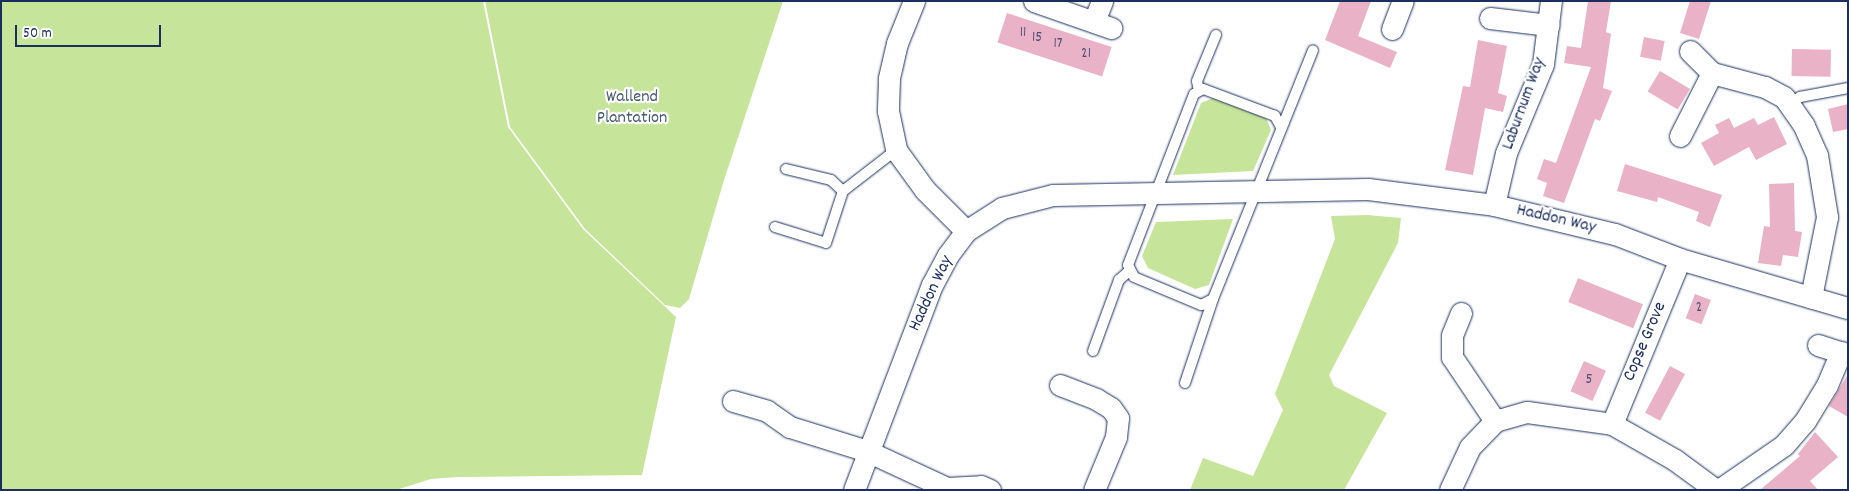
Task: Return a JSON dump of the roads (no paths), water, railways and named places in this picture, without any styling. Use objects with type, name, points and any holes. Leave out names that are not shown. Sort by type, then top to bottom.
[{"type":"street","points":[[914,1],[897,43],[889,79],[888,111],[896,150],[925,190],[966,230]]},
{"type":"street","points":[[1034,1],[1103,25],[1102,1]]},
{"type":"street","points":[[1392,29],[1403,1]]},
{"type":"street","name":"Laburnum Way","points":[[1494,205],[1506,153],[1543,64],[1551,1]]},
{"type":"street","points":[[1490,18],[1549,25]]},
{"type":"street","points":[[1690,51],[1712,72],[1765,87],[1784,97],[1810,141],[1824,184],[1827,217],[1811,297]]},
{"type":"street","points":[[1680,136],[1712,72]]},
{"type":"street","name":"Haddon Way","points":[[854,490],[867,451],[932,285],[948,255],[966,230],[1002,208],[1053,195],[1254,194],[1368,189],[1494,205],[1615,234],[1680,259],[1848,308]]},
{"type":"street","name":"Copse Grove","points":[[1612,424],[1680,259]]},
{"type":"street","points":[[1461,313],[1444,359],[1495,421]]},
{"type":"street","points":[[1450,490],[1470,448],[1495,421],[1527,412],[1612,424],[1675,460],[1718,490],[1789,439],[1805,421],[1844,354],[1818,345]]},
{"type":"street","points":[[1060,385],[1096,399],[1111,408],[1118,418],[1116,437],[1094,490]]},
{"type":"street","points":[[739,408],[767,411],[790,427],[867,451],[947,488],[981,486],[990,490]]},
{"type":"lane","points":[[1199,92],[1198,81],[1216,35]]},
{"type":"lane","points":[[1185,383],[1213,299],[1313,50]]},
{"type":"lane","points":[[1788,105],[1800,97],[1848,88]]},
{"type":"lane","points":[[1213,299],[1200,305],[1134,277],[1128,265],[1194,94],[1203,89],[1276,116],[1281,127]]},
{"type":"lane","points":[[775,227],[826,243],[843,191],[896,150]]},
{"type":"lane","points":[[786,169],[831,180],[843,191]]},
{"type":"lane","points":[[1093,351],[1119,280],[1130,270]]},
{"type":"park label","name":"Wallend Plantation","points":[[632,109]]}]
